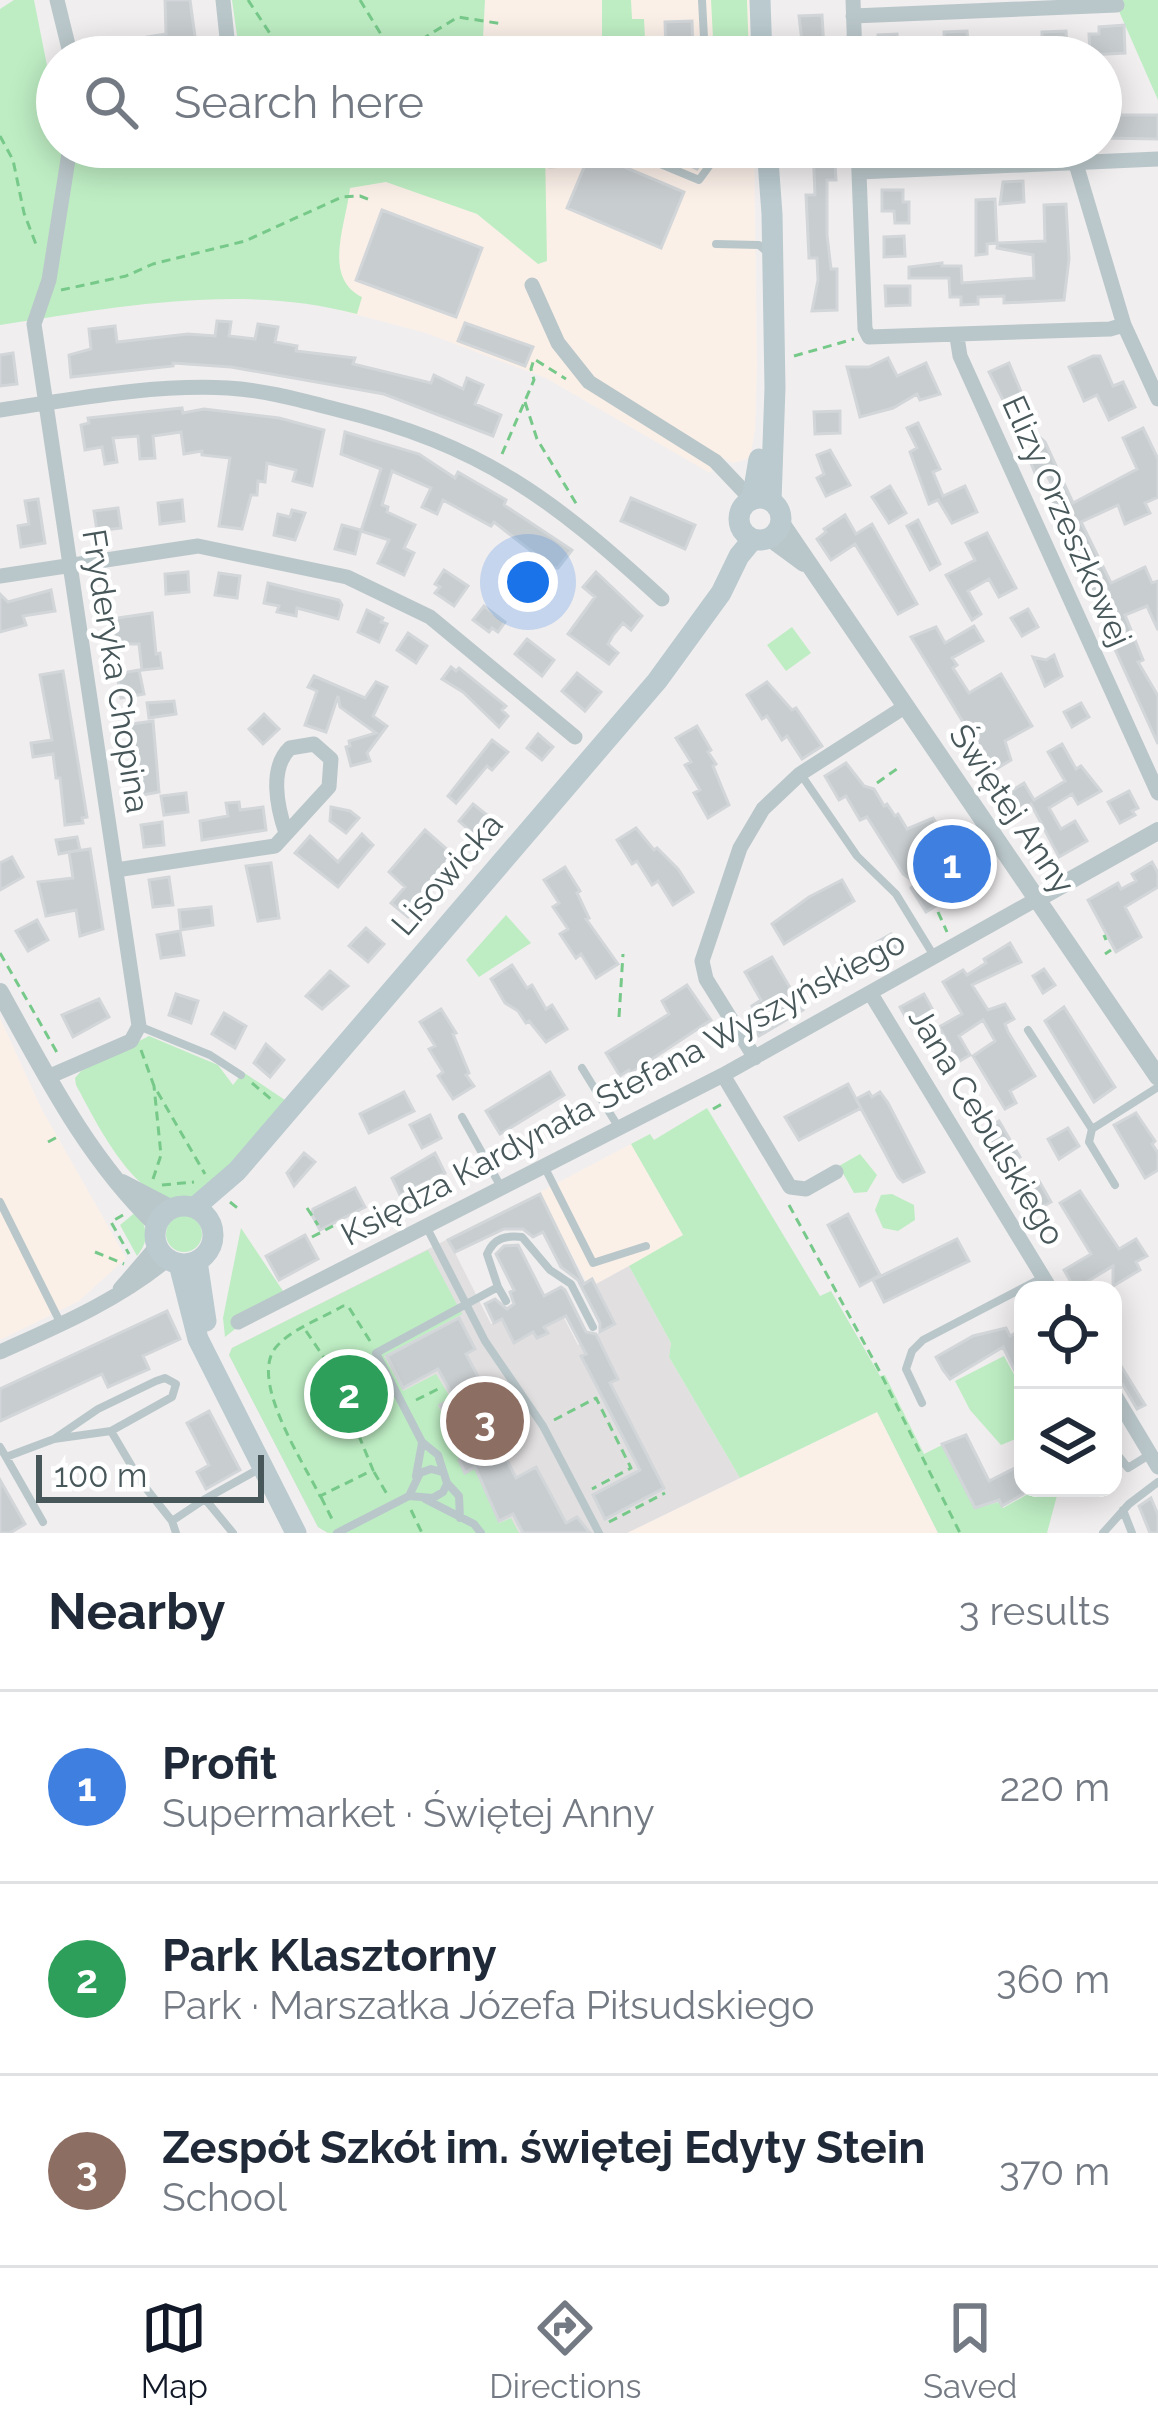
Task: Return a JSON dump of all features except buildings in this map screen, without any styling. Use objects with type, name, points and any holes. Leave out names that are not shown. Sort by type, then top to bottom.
[{"type":"main road","points":[[760,0],[761,36]]},
{"type":"main road","name":"Lisowicka","points":[[179,1237],[226,1198],[237,1172],[287,1110],[657,681],[721,593],[756,515],[764,386],[765,168]]},
{"type":"main road","name":"Lisowicka","points":[[756,515],[772,266],[765,237]]},
{"type":"main road","points":[[179,1237],[197,1340],[296,1533]]},
{"type":"street","points":[[58,0],[66,36]]},
{"type":"street","points":[[223,0],[227,36]]},
{"type":"street","points":[[853,8],[1118,5]]},
{"type":"street","points":[[1122,161],[1158,159]]},
{"type":"street","points":[[47,289],[67,168]]},
{"type":"street","points":[[859,168],[867,335],[879,339],[957,337],[1124,325]]},
{"type":"street","points":[[859,172],[968,168]]},
{"type":"street","points":[[1077,168],[1124,325],[1158,399]]},
{"type":"street","points":[[532,285],[558,343],[589,382],[724,468],[756,515]]},
{"type":"street","name":"Fryderyka Chopina","points":[[47,289],[34,325],[138,1032]]},
{"type":"street","name":"Elizy Orzeszkowej","points":[[957,337],[960,356],[1158,793]]},
{"type":"street","points":[[0,410],[175,389],[259,392],[394,423],[496,469],[586,529],[662,599]]},
{"type":"street","points":[[724,468],[745,466],[760,453]]},
{"type":"street","name":"Świętej Anny","points":[[756,515],[816,575],[1158,1077]]},
{"type":"street","points":[[0,576],[198,546],[347,577],[430,617],[575,737]]},
{"type":"street","points":[[755,1058],[706,979],[702,961],[746,836],[763,809],[800,774],[906,706]]},
{"type":"street","points":[[116,870],[270,848],[296,827],[332,778],[332,760],[314,744],[290,748],[280,761],[277,781],[286,832]]},
{"type":"street","name":"Księdza Kardynała Stefana Wyszyńskiego","points":[[238,1322],[723,1076],[1158,831]]},
{"type":"street","points":[[0,992],[80,1134],[118,1182],[179,1237],[146,1278],[0,1352]]},
{"type":"street","name":"Jana Cebulskiego","points":[[871,994],[1045,1281]]},
{"type":"street","points":[[48,1077],[138,1032]]},
{"type":"street","points":[[723,1076],[790,1187],[806,1189],[836,1172]]},
{"type":"street","points":[[1122,1407],[1152,1456]]},
{"type":"lane","points":[[702,0],[703,36]]},
{"type":"lane","points":[[670,168],[699,180],[708,168]]},
{"type":"lane","points":[[716,244],[765,237]]},
{"type":"lane","points":[[800,774],[857,856],[896,894],[935,958]]},
{"type":"lane","points":[[1028,1030],[1091,1129]]},
{"type":"lane","points":[[138,1032],[210,1055],[241,1075]]},
{"type":"lane","points":[[582,1068],[619,1128]]},
{"type":"lane","points":[[1115,1184],[1088,1142],[1091,1129],[1158,1087]]},
{"type":"lane","points":[[462,1117],[502,1188]]},
{"type":"lane","points":[[544,1167],[593,1263],[646,1246]]},
{"type":"lane","points":[[0,1202],[62,1324]]},
{"type":"lane","points":[[426,1227],[493,1355],[543,1426],[598,1531]]},
{"type":"lane","points":[[506,1301],[487,1254],[491,1244],[508,1236],[522,1237],[550,1270],[571,1284],[593,1327]]},
{"type":"lane","points":[[460,1517],[459,1496],[447,1483],[438,1455],[422,1442],[376,1353],[498,1287]]},
{"type":"lane","points":[[922,1402],[907,1369],[917,1345],[1014,1299]]},
{"type":"lane","points":[[6,1457],[54,1439],[111,1431],[172,1397],[176,1384],[165,1378],[155,1381],[98,1409],[54,1439]]},
{"type":"lane","points":[[111,1431],[176,1533]]},
{"type":"lane","points":[[407,1497],[422,1442]]},
{"type":"lane","points":[[0,1447],[43,1522]]},
{"type":"lane","points":[[1122,1460],[1128,1468],[1152,1456]]},
{"type":"lane","points":[[172,1521],[264,1467]]},
{"type":"lane","points":[[414,1481],[425,1470],[442,1472]]},
{"type":"lane","points":[[1103,1533],[1158,1482]]},
{"type":"lane","points":[[338,1532],[407,1497],[438,1496],[447,1483]]},
{"type":"lane","points":[[424,1498],[481,1533]]},
{"type":"lane","points":[[205,1499],[233,1533]]},
{"type":"lane","points":[[1123,1510],[1132,1533]]},
{"type":"path","points":[[248,0],[272,36]]},
{"type":"path","points":[[360,0],[382,36]]},
{"type":"path","points":[[427,36],[458,17],[503,24]]},
{"type":"path","points":[[0,136],[13,160],[38,254]]},
{"type":"path","points":[[47,289],[111,280],[153,264],[208,253],[262,235],[342,197],[370,200]]},
{"type":"path","points":[[786,358],[867,335]]},
{"type":"path","points":[[496,469],[533,380],[534,359]]},
{"type":"path","points":[[525,400],[537,439],[564,479],[586,529]]},
{"type":"path","points":[[878,783],[901,766]]},
{"type":"path","points":[[955,846],[968,838]]},
{"type":"path","points":[[984,879],[992,874]]},
{"type":"path","points":[[938,912],[949,937]]},
{"type":"path","points":[[1105,954],[1111,950]]},
{"type":"path","points":[[0,953],[56,1054],[64,1060]]},
{"type":"path","points":[[619,1017],[622,954]]},
{"type":"path","points":[[138,1032],[154,1086],[160,1154],[150,1186]]},
{"type":"path","points":[[241,1075],[287,1110]]},
{"type":"path","points":[[154,1086],[208,1180]]},
{"type":"path","points":[[49,1142],[61,1135]]},
{"type":"path","points":[[790,1187],[793,1217],[880,1372],[960,1533]]},
{"type":"path","points":[[229,1201],[241,1211]]},
{"type":"path","points":[[310,1212],[318,1225]]},
{"type":"path","points":[[312,1237],[333,1226]]},
{"type":"path","points":[[95,1252],[126,1264]]},
{"type":"path","points":[[338,1532],[272,1396],[267,1374],[273,1350],[348,1306],[376,1353]]},
{"type":"path","points":[[304,1328],[327,1362],[373,1470],[394,1503]]},
{"type":"path","points":[[344,1397],[387,1374]]},
{"type":"path","points":[[404,1407],[438,1389]]},
{"type":"path","points":[[543,1426],[599,1397],[631,1468],[580,1496]]},
{"type":"path","points":[[320,1496],[373,1470]]},
{"type":"path","points":[[598,1531],[665,1493]]},
{"type":"path","points":[[407,1497],[422,1533]]},
{"type":"shaded area","points":[[485,0],[749,0],[750,36],[483,36]]},
{"type":"shaded area","points":[[353,168],[754,168],[757,365],[750,458],[733,463],[720,457],[710,473],[546,378],[426,333],[317,304]]},
{"type":"shaded area","points":[[0,1018],[41,1108],[126,1258],[79,1301],[0,1340]]},
{"type":"shaded area","points":[[631,1144],[684,1236],[596,1284],[593,1277],[586,1281],[556,1226],[533,1237],[516,1205]]},
{"type":"shaded area","points":[[448,1239],[491,1324],[551,1293],[578,1345],[617,1325],[596,1284],[629,1266],[671,1343],[669,1357],[740,1478],[627,1533],[328,1533],[318,1527],[229,1355],[232,1348]]},
{"type":"shaded area","points":[[877,1412],[938,1533],[627,1533]]},
{"type":"green space","points":[[14,0],[34,0],[41,36],[36,36],[36,168],[545,168],[547,261],[538,264],[477,214],[386,182],[350,188],[340,263],[350,288],[362,297],[357,314],[313,305],[224,299],[134,305],[0,325],[0,9]]},
{"type":"green space","points":[[232,0],[485,0],[483,36],[237,36]]},
{"type":"green space","points":[[602,0],[631,0],[632,19],[644,19],[645,36],[602,36]]},
{"type":"green space","points":[[711,0],[747,0],[748,36],[713,36]]},
{"type":"green space","points":[[1114,0],[1158,0],[1158,100]]},
{"type":"green space","points":[[792,627],[811,653],[786,671],[767,645]]},
{"type":"green space","points":[[506,915],[531,943],[479,977],[466,960]]},
{"type":"green space","points":[[149,1036],[218,1065],[233,1085],[243,1072],[285,1100],[232,1166],[195,1196],[175,1200],[139,1181],[108,1143],[76,1085],[81,1071]]},
{"type":"green space","points":[[707,1108],[820,1296],[831,1291],[880,1376],[885,1375],[924,1454],[942,1445],[975,1508],[999,1502],[1003,1508],[1023,1497],[1057,1497],[1047,1533],[938,1533],[877,1412],[740,1478],[669,1357],[671,1343],[629,1266],[683,1235],[631,1144],[650,1134],[654,1140]]},
{"type":"green space","points":[[860,1154],[877,1175],[867,1192],[854,1193],[839,1166]]},
{"type":"green space","points":[[892,1194],[914,1205],[915,1220],[898,1231],[883,1228],[875,1210],[881,1195]]},
{"type":"green space","points":[[137,1211],[146,1234],[137,1256],[120,1225]]},
{"type":"green space","points":[[184,1216],[197,1221],[202,1234],[197,1247],[184,1252],[171,1247],[166,1234],[171,1221]]},
{"type":"green space","points":[[241,1228],[283,1291],[225,1337],[223,1318]]},
{"type":"green space","points":[[428,1250],[462,1314],[384,1356],[403,1391],[436,1374],[450,1397],[438,1406],[466,1454],[458,1460],[465,1473],[474,1468],[499,1523],[511,1518],[519,1533],[328,1533],[318,1527],[229,1355],[232,1348]]},
{"type":"green space","points":[[1004,1356],[1014,1374],[1014,1440],[1001,1445],[970,1410],[955,1381]]},
{"type":"place","name":"Profit","points":[[952,864]]},
{"type":"place","name":"Park Klasztorny","points":[[349,1394]]},
{"type":"place","name":"Zespół Szkół im. świętej Edyty Stein","points":[[485,1421]]}]
